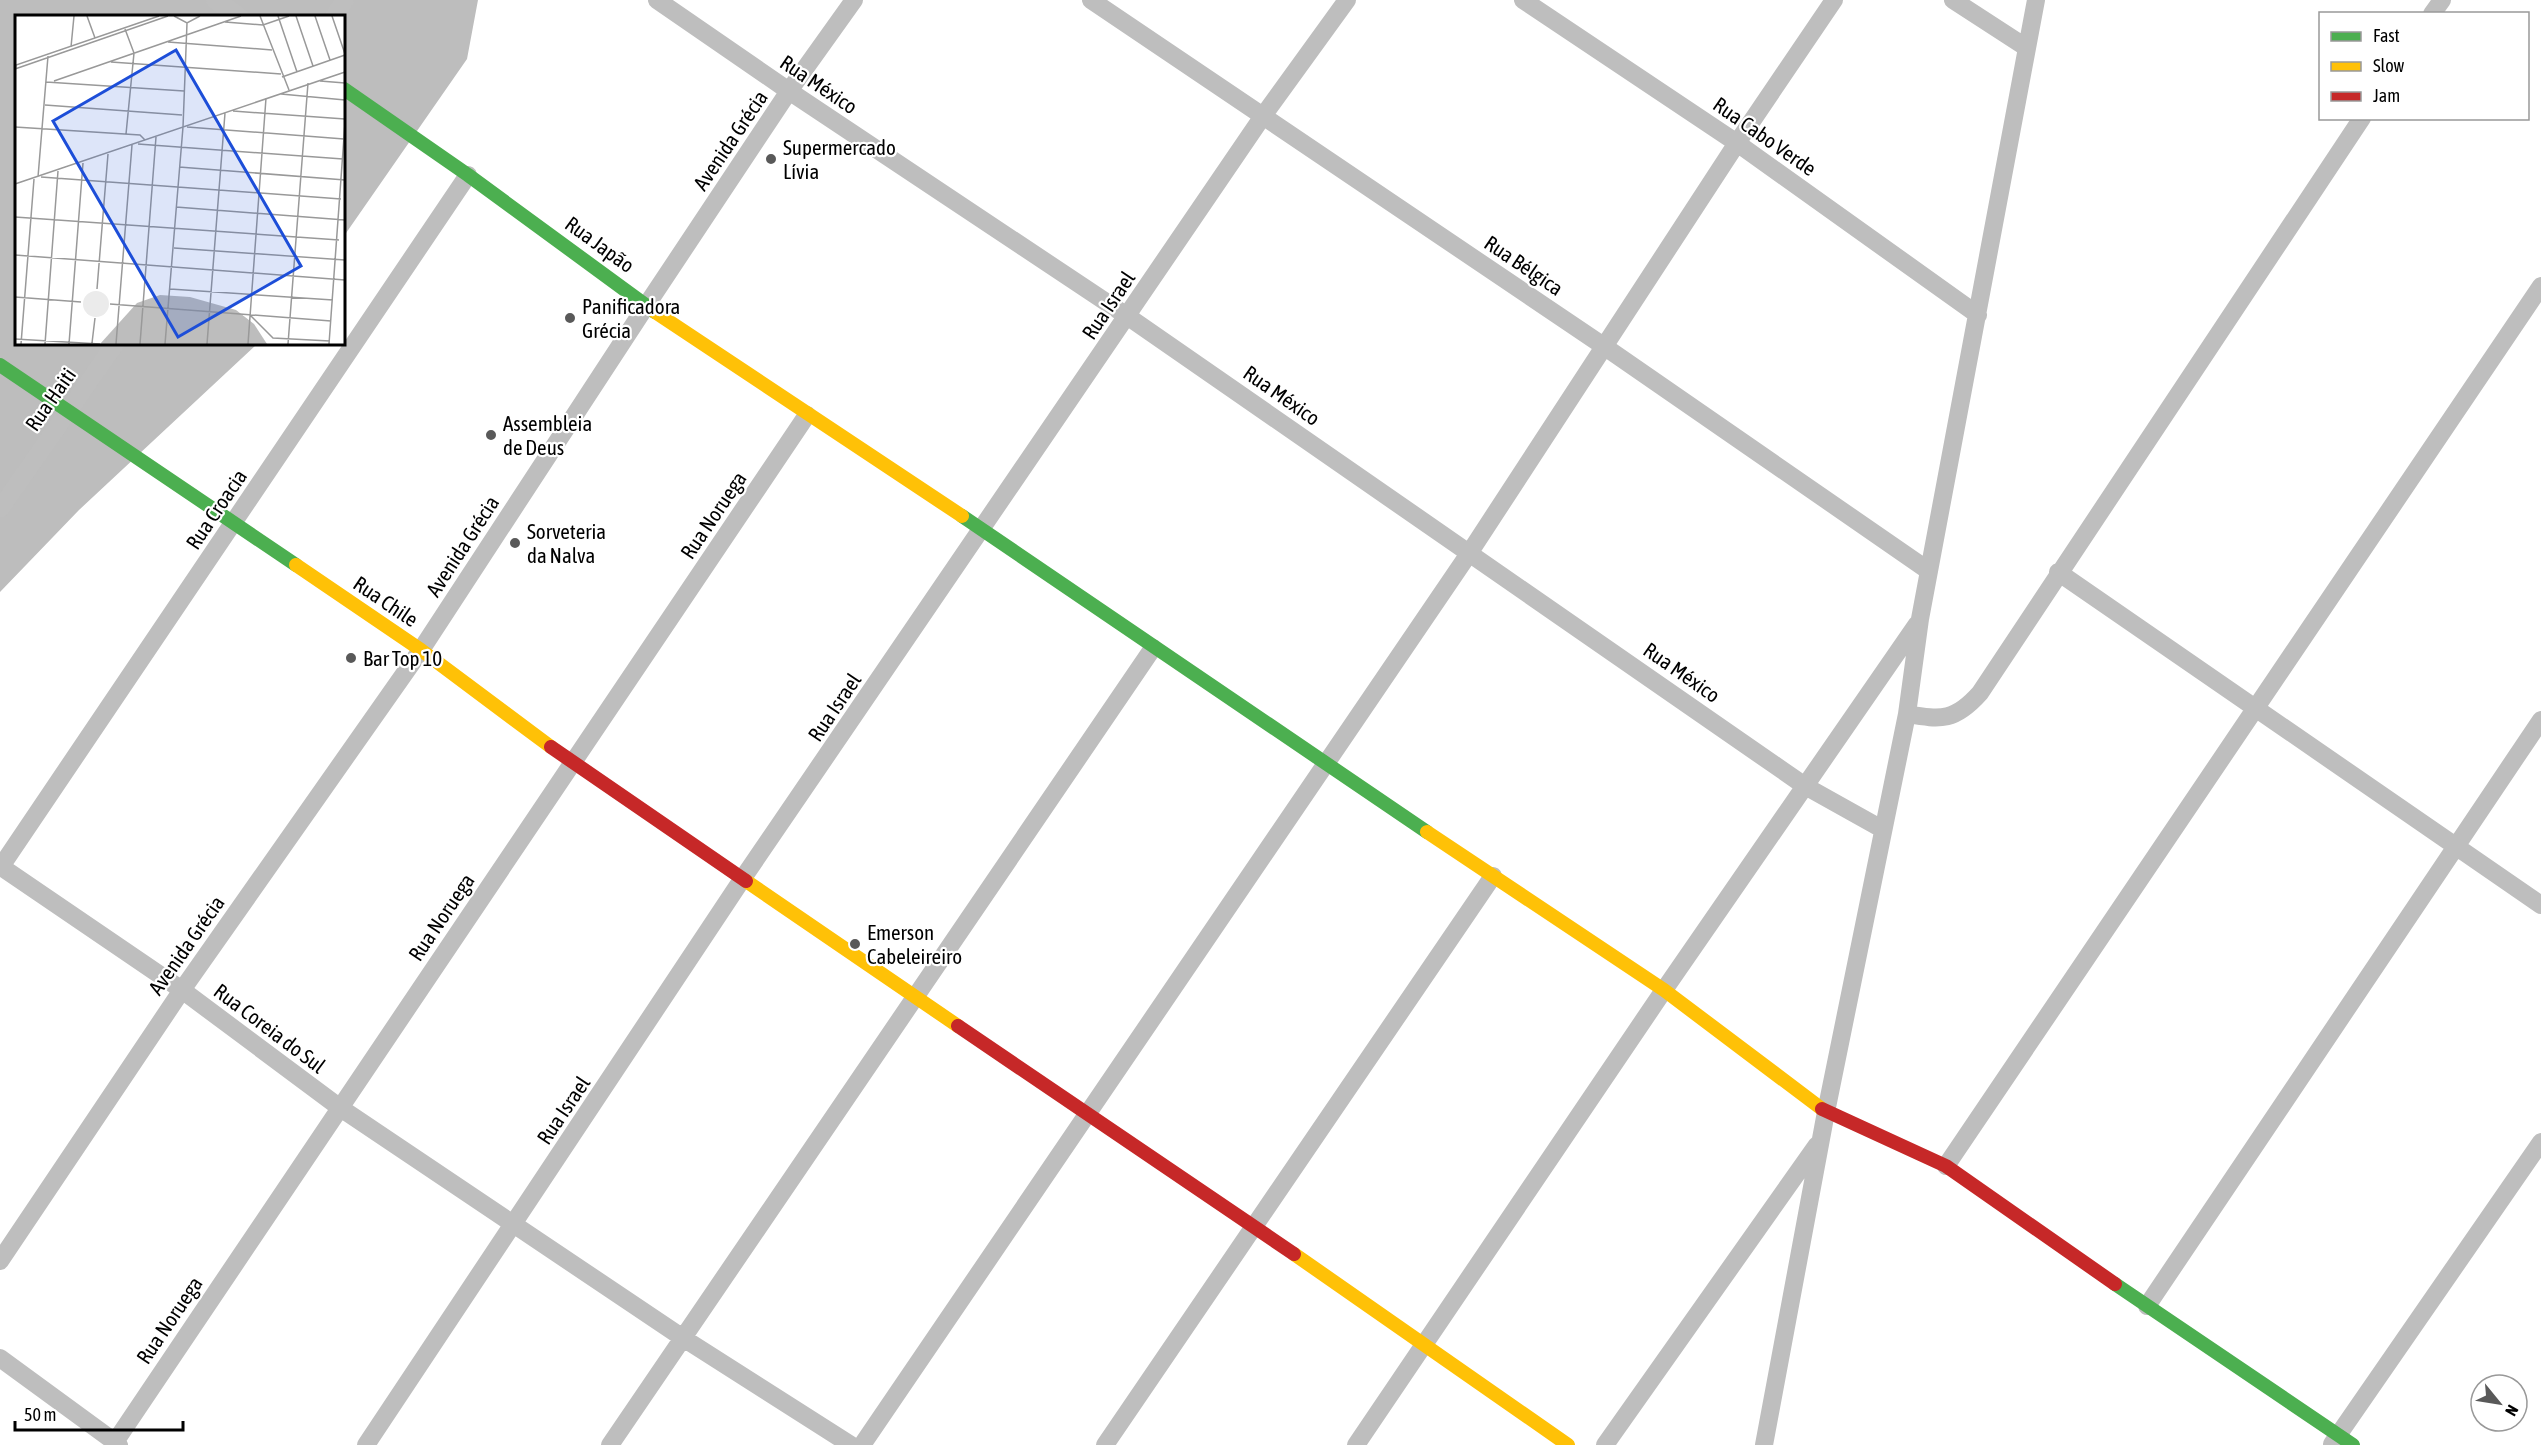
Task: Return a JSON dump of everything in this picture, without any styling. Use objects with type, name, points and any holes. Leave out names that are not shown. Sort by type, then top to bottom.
[{"type":"street","points":[[215,0],[237,15]]},
{"type":"street","points":[[335,15],[345,0]]},
{"type":"street","name":"Rua México","points":[[657,0],[789,91],[1128,316],[1805,786],[1882,829]]},
{"type":"street","name":"Avenida Grécia","points":[[0,1261],[182,990],[421,651],[789,91],[854,0]]},
{"type":"street","name":"Rua Bélgica","points":[[1091,0],[1605,347],[1929,571]]},
{"type":"street","name":"Rua Israel","points":[[366,1445],[743,878],[1263,116],[1347,0]]},
{"type":"street","name":"Rua Cabo Verde","points":[[1523,0],[1737,143],[1977,315]]},
{"type":"street","points":[[862,1445],[1470,552],[1737,143],[1834,0]]},
{"type":"street","points":[[1953,0],[2027,48]]},
{"type":"street","points":[[1764,1445],[1826,1112],[1906,714],[1920,619],[2036,0]]},
{"type":"street","name":"Rua Japão","points":[[345,90],[468,175],[646,306],[807,416],[983,529],[1325,765],[1664,990],[1826,1112],[1946,1166],[2341,1442]]},
{"type":"street","points":[[1906,714],[1948,718],[1965,710],[1980,693],[2058,572],[2361,120]]},
{"type":"street","name":"Rua Croacia","points":[[0,867],[468,175]]},
{"type":"street","points":[[1946,1166],[2541,286]]},
{"type":"street","name":"Rua Haiti","points":[[0,510],[114,345]]},
{"type":"street","name":"Rua Chile","points":[[0,365],[421,651],[573,764],[1087,1115],[1425,1342],[1568,1445]]},
{"type":"street","name":"Rua Noruega","points":[[115,1444],[339,1107],[807,416]]},
{"type":"street","points":[[2058,572],[2541,905]]},
{"type":"street","points":[[1356,1445],[1664,990],[1920,619]]},
{"type":"street","points":[[610,1445],[1153,648]]},
{"type":"street","points":[[2147,1306],[2541,720]]},
{"type":"street","name":"Rua Coreia do Sul","points":[[0,867],[182,990],[339,1107],[683,1338],[851,1445]]},
{"type":"street","points":[[1105,1445],[1493,876]]},
{"type":"street","points":[[1605,1445],[1821,1139]]},
{"type":"street","points":[[2341,1442],[2541,1142]]},
{"type":"street","points":[[0,1358],[115,1444]]},
{"type":"shaded area","points":[[0,0],[478,0],[467,59],[345,235],[345,15],[15,15],[15,345],[256,345],[79,510],[0,592]]},
{"type":"traffic: fast","points":[[345,90],[468,175],[655,312]]},
{"type":"traffic: fast","points":[[0,365],[296,565]]},
{"type":"traffic: fast","points":[[962,516],[1427,832]]},
{"type":"traffic: fast","points":[[2115,1284],[2353,1445]]},
{"type":"traffic: slow","points":[[655,312],[962,516]]},
{"type":"traffic: slow","points":[[296,565],[421,650],[551,747]]},
{"type":"traffic: slow","points":[[1427,832],[1664,990],[1822,1109]]},
{"type":"traffic: slow","points":[[746,881],[958,1026]]},
{"type":"traffic: slow","points":[[1294,1254],[1568,1445]]},
{"type":"traffic: jam","points":[[551,747],[746,881]]},
{"type":"traffic: jam","points":[[958,1026],[1294,1254]]},
{"type":"traffic: jam","points":[[1822,1109],[1946,1166],[2115,1284]]},
{"type":"place","name":"Supermercado Lívia","points":[[771,159]]},
{"type":"place","name":"Panificadora Grécia","points":[[570,318]]},
{"type":"place","name":"Assembleia de Deus","points":[[491,435]]},
{"type":"place","name":"Sorveteria da Nalva","points":[[515,543]]},
{"type":"place","name":"Bar Top 10","points":[[351,658]]},
{"type":"place","name":"Emerson Cabeleireiro","points":[[855,944]]}]
